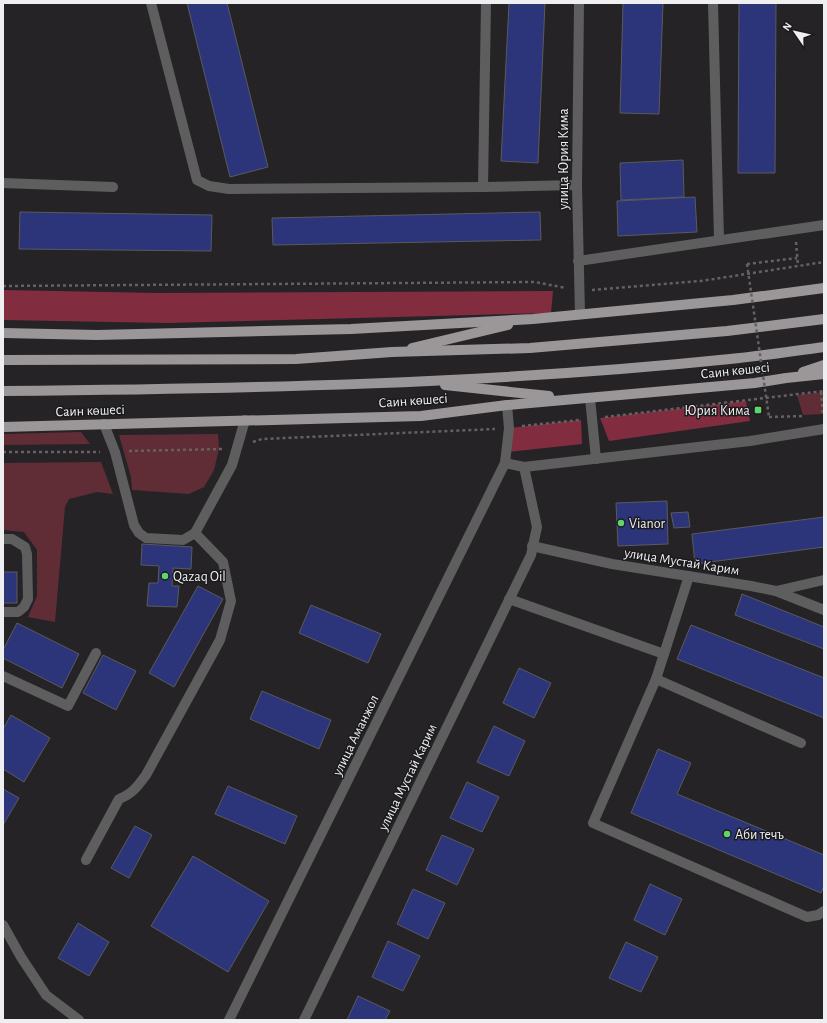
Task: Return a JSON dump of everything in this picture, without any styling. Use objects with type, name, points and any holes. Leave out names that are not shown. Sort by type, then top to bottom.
[{"type":"main road","points":[[3,333],[97,335],[351,329],[533,319],[733,300],[823,289]]},
{"type":"main road","points":[[392,352],[533,319]]},
{"type":"main road","points":[[3,360],[296,359],[392,352],[530,348],[727,331],[824,319]]},
{"type":"main road","name":"Саин көшесі","points":[[3,391],[289,386],[416,382],[532,376],[730,359],[824,347]]},
{"type":"main road","points":[[786,378],[824,365]]},
{"type":"main road","name":"Саин көшесі","points":[[3,427],[421,416],[507,405],[755,383],[824,374]]},
{"type":"main road","points":[[416,382],[572,399]]},
{"type":"street","points":[[151,3],[197,180],[209,186],[229,189],[576,185]]},
{"type":"street","points":[[483,187],[486,3]]},
{"type":"street","name":"улица Юрия Кима","points":[[579,3],[576,185],[580,314]]},
{"type":"street","points":[[713,3],[719,240]]},
{"type":"street","points":[[3,183],[113,187]]},
{"type":"street","points":[[578,261],[824,225]]},
{"type":"street","points":[[590,398],[596,459]]},
{"type":"street","name":"улица Аманжол","points":[[229,1020],[505,463],[509,428],[507,405]]},
{"type":"street","points":[[104,424],[115,452],[134,525],[139,533],[146,538],[183,540],[195,533],[232,465],[245,420]]},
{"type":"street","points":[[505,463],[524,467],[750,441],[824,429]]},
{"type":"street","name":"улица Мустай Карим","points":[[304,1020],[531,555],[537,527],[524,467]]},
{"type":"street","points":[[86,860],[119,799],[130,794],[146,775],[220,640],[231,601],[223,562],[195,533]]},
{"type":"street","points":[[3,539],[12,539],[24,547],[28,554],[28,599],[24,607],[18,612],[3,612]]},
{"type":"street","name":"улица Мустай Карим","points":[[532,546],[612,564],[776,591],[824,610]]},
{"type":"street","points":[[689,576],[656,679],[593,824],[807,917],[818,915],[824,911]]},
{"type":"street","points":[[776,591],[824,580]]},
{"type":"street","points":[[509,599],[664,654]]},
{"type":"street","points":[[3,676],[68,706],[96,652]]},
{"type":"street","points":[[656,679],[801,742]]},
{"type":"street","points":[[3,925],[21,957],[46,995],[79,1020]]},
{"type":"path","points":[[798,266],[797,258],[747,264],[769,418],[811,416]]},
{"type":"path","points":[[3,286],[535,282],[580,291],[701,281],[824,262]]},
{"type":"path","points":[[821,392],[824,421]]},
{"type":"shaded area","points":[[3,290],[158,293],[553,291],[551,313],[168,323],[3,320]]},
{"type":"shaded area","points":[[824,392],[824,414],[803,415],[797,395]]},
{"type":"shaded area","points":[[746,401],[750,421],[609,441],[600,418]]},
{"type":"shaded area","points":[[581,420],[582,444],[507,452],[509,428]]},
{"type":"shaded area","points":[[81,432],[90,444],[3,445],[3,434]]},
{"type":"shaded area","points":[[218,434],[219,449],[214,470],[204,487],[189,494],[132,490],[131,477],[119,435]]},
{"type":"shaded area","points":[[101,462],[113,494],[97,492],[69,499],[65,507],[55,622],[28,617],[37,596],[37,550],[24,532],[3,530],[3,463]]},
{"type":"building","points":[[187,3],[227,3],[268,167],[230,177]]},
{"type":"building","points":[[509,3],[545,3],[538,163],[501,161]]},
{"type":"building","points":[[623,3],[663,3],[659,114],[620,113]]},
{"type":"building","points":[[739,3],[776,3],[775,173],[738,173]]},
{"type":"building","points":[[683,160],[684,197],[621,200],[620,163]]},
{"type":"building","points":[[695,197],[697,232],[618,236],[617,201]]},
{"type":"building","points":[[20,212],[212,215],[211,251],[19,249]]},
{"type":"building","points":[[540,212],[541,240],[273,245],[272,218]]},
{"type":"building","points":[[667,501],[668,544],[618,546],[616,503]]},
{"type":"building","points":[[688,512],[690,527],[674,528],[671,513]]},
{"type":"building","points":[[824,517],[824,547],[695,564],[692,534]]},
{"type":"building","name":"Qazaq Oil","points":[[142,544],[192,547],[191,569],[173,568],[172,586],[179,586],[177,607],[147,606],[149,583],[158,583],[159,566],[141,565]]},
{"type":"building","points":[[3,572],[17,572],[17,603],[3,603]]},
{"type":"building","points":[[198,586],[223,599],[174,687],[149,673]]},
{"type":"building","points":[[742,594],[824,627],[824,649],[735,615]]},
{"type":"building","points":[[311,605],[381,634],[368,663],[299,633]]},
{"type":"building","points":[[17,623],[79,654],[62,688],[3,658],[3,650]]},
{"type":"building","points":[[691,625],[824,678],[824,718],[677,659]]},
{"type":"building","points":[[103,655],[136,671],[116,710],[83,693]]},
{"type":"building","points":[[519,668],[551,683],[534,718],[503,703]]},
{"type":"building","points":[[262,691],[331,720],[319,749],[250,719]]},
{"type":"building","points":[[11,715],[50,738],[24,782],[3,769],[3,729]]},
{"type":"building","points":[[494,726],[525,741],[509,776],[477,762]]},
{"type":"building","name":"Аби течъ","points":[[658,749],[691,763],[677,794],[824,855],[824,886],[821,893],[631,813]]},
{"type":"building","points":[[467,782],[499,797],[482,832],[450,818]]},
{"type":"building","points":[[228,786],[297,816],[285,844],[215,814]]},
{"type":"building","points":[[3,789],[19,798],[3,825]]},
{"type":"building","points":[[135,826],[152,835],[129,878],[111,868]]},
{"type":"building","points":[[442,835],[474,849],[457,885],[426,870]]},
{"type":"building","points":[[193,856],[269,901],[228,972],[151,926]]},
{"type":"building","points":[[650,884],[682,899],[665,935],[634,920]]},
{"type":"building","points":[[413,889],[445,903],[428,939],[397,924]]},
{"type":"building","points":[[78,923],[109,942],[89,976],[58,958]]},
{"type":"building","points":[[388,941],[420,956],[403,991],[372,977]]},
{"type":"building","points":[[626,942],[658,957],[641,992],[609,978]]},
{"type":"building","points":[[358,996],[390,1011],[385,1020],[347,1020]]},
{"type":"place","name":"Юрия Кима","points":[[758,410]]},
{"type":"place","name":"Vianor","points":[[621,523]]},
{"type":"place","name":"Qazaq Oil","points":[[165,576]]},
{"type":"place","name":"Аби течъ","points":[[727,834]]}]
